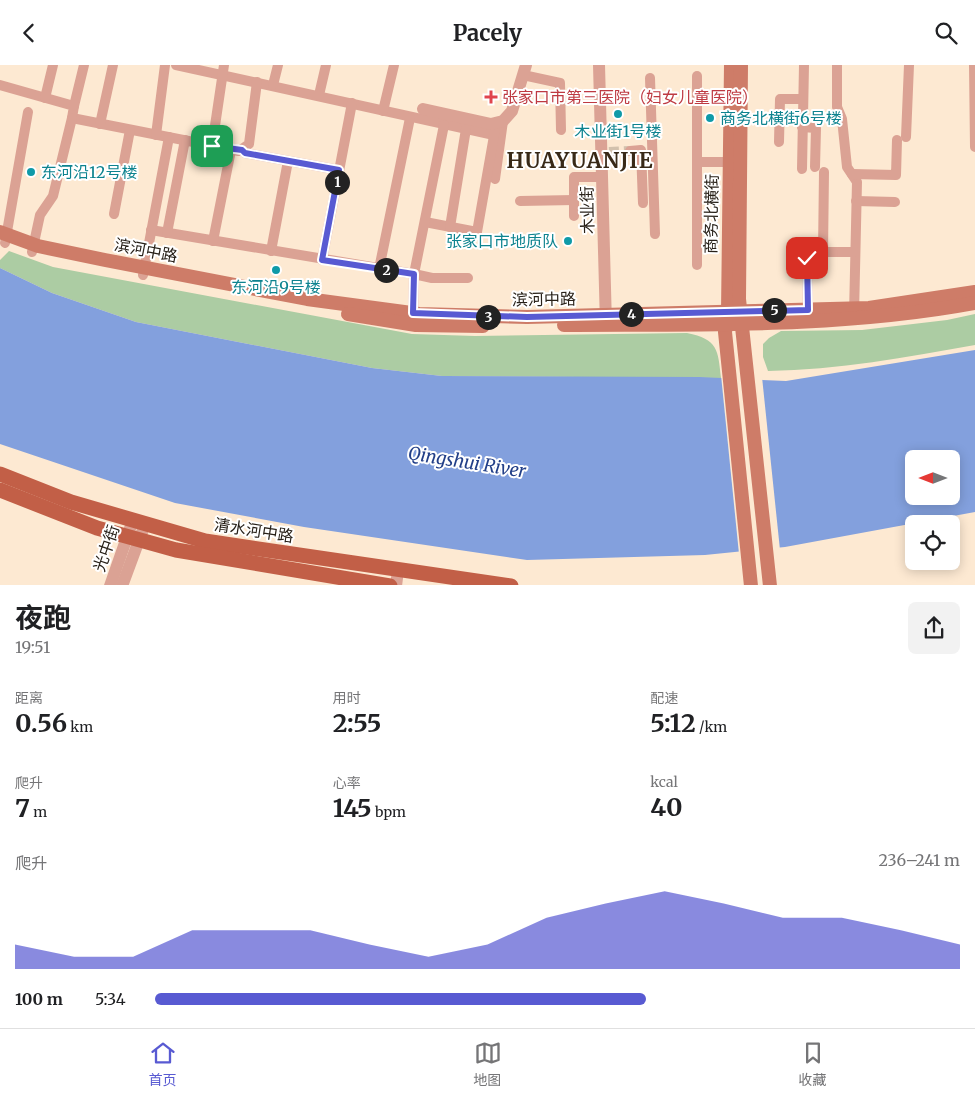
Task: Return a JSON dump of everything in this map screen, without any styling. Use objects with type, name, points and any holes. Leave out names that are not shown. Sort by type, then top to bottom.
[{"type":"main road","name":"商务北横街","points":[[731,65],[735,162],[734,317],[728,363],[749,566]]},
{"type":"main road","name":"商务北横街","points":[[735,162],[741,65]]},
{"type":"main road","name":"滨河中路","points":[[3,237],[32,248],[143,271],[413,319],[467,317],[606,320],[907,313],[975,303]]},
{"type":"main road","name":"滨河中路","points":[[854,313],[975,292]]},
{"type":"main road","name":"商务北横街","points":[[734,317],[746,361],[770,585]]},
{"type":"main road","name":"清水河中路","points":[[0,474],[71,502],[205,541],[511,585]]},
{"type":"main road","name":"清水河中路","points":[[0,490],[97,528],[176,550],[232,561],[388,585]]},
{"type":"main road","points":[[747,585],[749,566]]},
{"type":"main road","points":[[749,566],[751,585]]},
{"type":"street","points":[[45,98],[53,65]]},
{"type":"street","points":[[32,248],[40,215],[53,196],[84,65]]},
{"type":"street","points":[[100,124],[113,65]]},
{"type":"street","points":[[156,135],[165,65]]},
{"type":"street","points":[[176,65],[223,70],[257,82],[444,125],[466,129],[498,127]]},
{"type":"street","points":[[273,85],[278,65]]},
{"type":"street","points":[[319,95],[326,65]]},
{"type":"street","points":[[383,111],[394,65]]},
{"type":"street","name":"木业街","points":[[599,65],[605,152],[602,177],[606,320]]},
{"type":"street","points":[[802,169],[804,65]]},
{"type":"street","points":[[837,65],[837,107],[842,119],[847,167],[856,182],[854,313]]},
{"type":"street","points":[[852,174],[896,175],[909,65]]},
{"type":"street","points":[[974,65],[975,147]]},
{"type":"street","points":[[212,146],[223,70]]},
{"type":"street","points":[[425,222],[477,232],[498,127],[512,111],[525,70],[560,83],[561,130]]},
{"type":"street","points":[[697,76],[697,265]]},
{"type":"street","points":[[650,78],[655,234]]},
{"type":"street","points":[[242,150],[249,144],[257,82]]},
{"type":"street","points":[[0,85],[74,106]]},
{"type":"street","points":[[779,142],[780,99],[803,99]]},
{"type":"street","points":[[322,260],[352,103]]},
{"type":"street","points":[[423,109],[498,127]]},
{"type":"street","points":[[3,237],[28,112]]},
{"type":"street","points":[[72,118],[339,170]]},
{"type":"street","points":[[379,269],[410,118]]},
{"type":"street","points":[[413,319],[414,274],[444,125]]},
{"type":"street","points":[[495,179],[498,127]]},
{"type":"street","points":[[802,127],[816,127],[823,252]]},
{"type":"street","points":[[450,227],[466,129]]},
{"type":"street","points":[[114,214],[130,130]]},
{"type":"street","points":[[143,271],[169,137]]},
{"type":"street","points":[[167,233],[185,141]]},
{"type":"street","points":[[644,203],[635,150],[652,149]]},
{"type":"street","points":[[213,241],[231,150]]},
{"type":"street","points":[[271,251],[288,161]]},
{"type":"street","points":[[697,162],[735,162]]},
{"type":"street","points":[[574,216],[574,177],[602,177]]},
{"type":"street","points":[[520,201],[574,200]]},
{"type":"street","points":[[856,201],[896,202]]},
{"type":"street","points":[[856,217],[862,217],[861,266]]},
{"type":"street","points":[[151,230],[432,278],[468,278]]},
{"type":"street","points":[[808,315],[807,258],[823,252],[855,252]]},
{"type":"street","name":"光中街","points":[[110,585],[139,522]]},
{"type":"street","name":"光中街","points":[[122,585],[133,538]]},
{"type":"street","points":[[388,585],[394,569]]},
{"type":"street","points":[[394,569],[396,585]]},
{"type":"green space","points":[[9,251],[53,267],[412,334],[475,336],[687,333],[711,342],[719,360],[721,378],[442,376],[372,368],[136,322],[52,293],[0,268],[0,260]]},
{"type":"green space","points":[[975,314],[975,345],[872,362],[794,370],[768,371],[763,357],[763,344],[781,331],[862,330],[947,320]]},
{"type":"water","name":"Qingshui River","points":[[0,268],[52,293],[136,322],[372,368],[442,376],[700,377],[786,381],[975,350],[975,512],[959,515],[905,515],[905,525],[785,547],[705,555],[527,560],[304,527],[175,503],[0,444]]},
{"type":"pier","points":[[721,375],[762,377],[780,550],[739,554]]},
{"type":"tunnel","points":[[609,152],[630,151]]},
{"type":"place","name":"张家口市第三医院（妇女儿童医院）","points":[[491,97]]},
{"type":"place","name":"木业街1号楼","points":[[618,114]]},
{"type":"place","name":"商务北横街6号楼","points":[[710,118]]},
{"type":"place","name":"东河沿12号楼","points":[[31,172]]},
{"type":"place","name":"张家口市地质队","points":[[568,241]]},
{"type":"place","name":"东河沿9号楼","points":[[276,270]]},
{"type":"district","name":"HUAYUANJIE","points":[[580,160]]},
{"type":"route","points":[[212,146],[238,151],[242,150],[245,153],[339,170],[322,260],[414,274],[413,313],[467,317],[527,317],[808,310],[807,258]]}]
